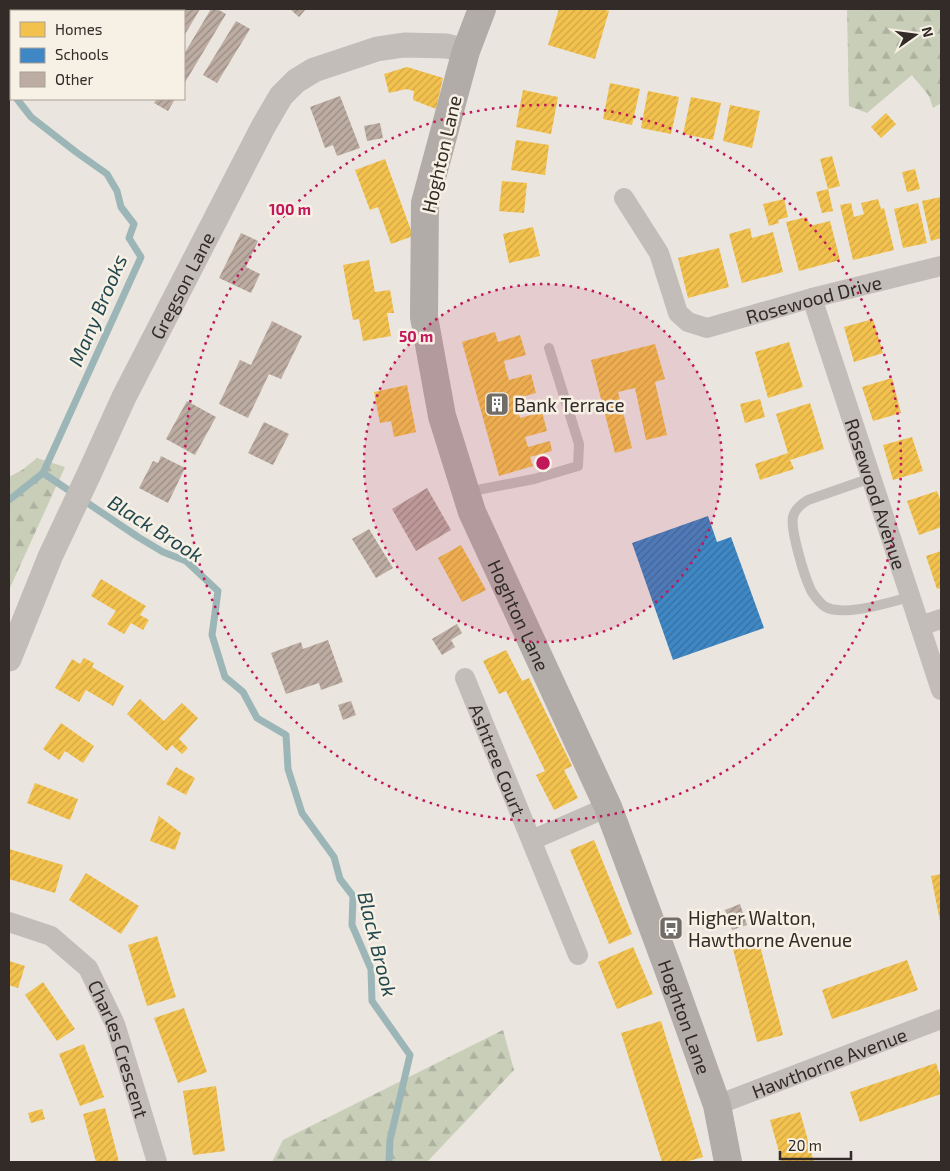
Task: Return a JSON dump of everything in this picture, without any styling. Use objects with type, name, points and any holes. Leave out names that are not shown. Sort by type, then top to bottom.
[{"type":"main road","name":"Hoghton Lane","points":[[482,9],[466,51],[425,203],[424,316],[442,416],[472,512],[608,807],[717,1105],[728,1162]]},
{"type":"street","name":"Gregson Lane","points":[[9,659],[50,557],[124,398],[263,127],[281,96],[296,80],[314,70],[377,49],[404,45],[447,46],[466,51]]},
{"type":"street","name":"Rosewood Drive","points":[[624,198],[659,253],[678,313],[688,322],[707,328],[812,298],[941,266]]},
{"type":"street","name":"Rosewood Avenue","points":[[812,298],[941,690]]},
{"type":"street","points":[[920,626],[941,619]]},
{"type":"street","name":"Ashtree Court","points":[[465,678],[578,955]]},
{"type":"street","name":"Ashtree Court","points":[[532,840],[608,807]]},
{"type":"street","name":"Charles Crescent","points":[[9,922],[51,936],[88,968],[115,1024],[157,1162]]},
{"type":"street","name":"Hawthorne Avenue","points":[[717,1105],[941,1019]]},
{"type":"lane","points":[[466,492],[534,479],[578,466],[579,444],[549,348]]},
{"type":"lane","points":[[871,478],[808,500],[799,505],[793,516],[794,534],[810,590],[824,606],[838,610],[867,608],[910,597]]},
{"type":"green space","points":[[847,9],[941,9],[941,103],[933,108],[929,96],[912,75],[867,113],[849,106]]},
{"type":"green space","points":[[37,458],[65,467],[9,590],[9,477],[22,470]]},
{"type":"green space","points":[[503,1030],[514,1070],[427,1162],[272,1162],[283,1140]]},
{"type":"building: Homes","points":[[559,9],[600,9],[609,11],[595,59],[548,45]]},
{"type":"building: Homes","points":[[407,67],[443,78],[436,109],[413,100],[414,91],[406,89],[389,93],[384,74]]},
{"type":"building: Homes","points":[[610,83],[640,89],[632,125],[603,119]]},
{"type":"building: Homes","points":[[523,90],[558,97],[551,134],[516,127]]},
{"type":"building: Homes","points":[[648,91],[679,97],[671,134],[641,128]]},
{"type":"building: Homes","points":[[691,97],[721,103],[713,140],[683,134]]},
{"type":"building: Homes","points":[[730,105],[760,111],[752,148],[723,141]]},
{"type":"building: Homes","points":[[886,113],[896,124],[881,138],[871,127]]},
{"type":"building: Homes","points":[[516,140],[549,145],[545,175],[511,170]]},
{"type":"building: Homes","points":[[832,156],[840,186],[828,189],[820,159]]},
{"type":"building: Homes","points":[[385,159],[413,236],[391,244],[378,207],[370,210],[355,170]]},
{"type":"building: Homes","points":[[915,169],[920,189],[907,192],[902,172]]},
{"type":"building: Homes","points":[[502,181],[527,183],[524,213],[499,211]]},
{"type":"building: Homes","points":[[828,189],[833,211],[822,213],[816,192]]},
{"type":"building: Homes","points":[[941,197],[941,238],[931,241],[922,201]]},
{"type":"building: Homes","points":[[784,199],[788,217],[778,220],[779,223],[769,226],[763,204]]},
{"type":"building: Homes","points":[[878,199],[881,209],[884,208],[894,250],[853,260],[840,205],[851,203],[854,217],[864,214],[861,203]]},
{"type":"building: Homes","points":[[918,203],[927,243],[903,248],[894,209]]},
{"type":"building: Homes","points":[[807,217],[810,226],[830,221],[840,260],[799,271],[786,222]]},
{"type":"building: Homes","points":[[533,227],[540,256],[509,263],[503,234]]},
{"type":"building: Homes","points":[[750,228],[752,238],[773,232],[783,272],[742,283],[729,234]]},
{"type":"building: Homes","points":[[719,248],[729,287],[688,298],[678,258]]},
{"type":"building: Homes","points":[[369,260],[375,292],[390,290],[394,313],[387,313],[391,336],[363,341],[359,319],[353,320],[343,265]]},
{"type":"building: Homes","points":[[873,319],[883,353],[854,362],[844,327]]},
{"type":"building: Homes","name":"Bank Terrace","points":[[495,332],[498,342],[520,335],[526,355],[504,361],[506,370],[509,380],[531,374],[536,393],[514,399],[520,418],[542,412],[547,431],[525,437],[528,447],[550,441],[552,451],[530,457],[533,466],[499,476],[462,342]]},
{"type":"building: Homes","points":[[789,342],[803,387],[768,398],[755,352]]},
{"type":"building: Homes","points":[[655,344],[665,379],[655,382],[667,435],[646,440],[635,388],[618,392],[632,448],[615,453],[591,360]]},
{"type":"building: Homes","points":[[892,378],[901,413],[873,421],[862,387]]},
{"type":"building: Homes","points":[[407,385],[416,432],[394,437],[391,421],[380,423],[374,392]]},
{"type":"building: Homes","points":[[760,399],[765,417],[745,423],[740,404]]},
{"type":"building: Homes","points":[[810,403],[824,449],[790,460],[794,469],[760,480],[755,464],[788,453],[776,414]]},
{"type":"building: Homes","points":[[912,437],[923,471],[893,480],[883,445]]},
{"type":"building: Homes","points":[[937,491],[941,502],[941,527],[919,535],[907,501]]},
{"type":"building: Homes","points":[[461,545],[486,590],[462,602],[438,558]]},
{"type":"building: Homes","points":[[941,551],[941,588],[937,589],[926,556]]},
{"type":"building: Homes","points":[[101,579],[146,606],[140,615],[149,620],[143,630],[131,623],[124,634],[107,624],[116,611],[91,596]]},
{"type":"building: Homes","points":[[506,650],[522,681],[529,678],[572,766],[564,770],[578,798],[554,810],[536,775],[545,771],[506,691],[499,694],[483,661]]},
{"type":"building: Homes","points":[[84,658],[94,663],[92,667],[124,686],[113,706],[86,690],[79,702],[55,688],[72,659],[80,664]]},
{"type":"building: Homes","points":[[140,699],[164,721],[182,703],[198,718],[179,739],[188,748],[182,754],[172,745],[167,751],[127,714]]},
{"type":"building: Homes","points":[[61,723],[94,746],[83,763],[65,751],[59,760],[43,749]]},
{"type":"building: Homes","points":[[176,767],[195,778],[186,795],[166,784]]},
{"type":"building: Homes","points":[[35,783],[78,799],[70,820],[27,803]]},
{"type":"building: Homes","points":[[159,816],[181,833],[175,850],[150,841]]},
{"type":"building: Homes","points":[[594,840],[632,934],[609,944],[570,850]]},
{"type":"building: Homes","points":[[9,849],[63,865],[55,893],[9,879]]},
{"type":"building: Homes","points":[[86,873],[139,906],[121,934],[69,900]]},
{"type":"building: Homes","points":[[941,874],[941,921],[940,921],[931,876]]},
{"type":"building: Homes","points":[[157,936],[176,997],[147,1006],[128,945]]},
{"type":"building: Homes","points":[[759,942],[783,1035],[757,1042],[733,949]]},
{"type":"building: Homes","points":[[633,947],[653,994],[617,1009],[598,962]]},
{"type":"building: Homes","points":[[907,960],[918,990],[832,1019],[822,990]]},
{"type":"building: Homes","points":[[9,961],[25,966],[18,988],[9,985]]},
{"type":"building: Homes","points":[[43,982],[75,1029],[57,1041],[25,995]]},
{"type":"building: Homes","points":[[184,1008],[207,1072],[178,1083],[154,1018]]},
{"type":"building: Homes","points":[[661,1021],[703,1157],[685,1162],[662,1162],[621,1033]]},
{"type":"building: Homes","points":[[84,1044],[104,1097],[80,1106],[59,1054]]},
{"type":"building: Homes","points":[[936,1063],[941,1079],[941,1094],[860,1122],[850,1092]]},
{"type":"building: Homes","points":[[216,1086],[225,1151],[193,1155],[183,1091]]},
{"type":"building: Homes","points":[[105,1108],[119,1162],[96,1162],[83,1114]]},
{"type":"building: Homes","points":[[42,1109],[45,1119],[31,1123],[28,1113]]},
{"type":"building: Homes","points":[[800,1112],[814,1162],[782,1162],[770,1120]]},
{"type":"building: Schools","points":[[708,516],[717,542],[731,537],[764,628],[673,660],[632,543]]},
{"type":"building: Other","points":[[200,9],[185,34],[185,10],[181,10]]},
{"type":"building: Other","points":[[211,9],[217,9],[226,14],[185,82],[185,52]]},
{"type":"building: Other","points":[[290,9],[306,9],[299,17]]},
{"type":"building: Other","points":[[236,21],[250,29],[217,83],[203,75]]},
{"type":"building: Other","points":[[340,96],[360,148],[337,156],[333,145],[325,148],[310,107]]},
{"type":"building: Other","points":[[156,100],[174,100],[168,111],[154,103]]},
{"type":"building: Other","points":[[380,123],[383,138],[367,141],[364,126]]},
{"type":"building: Other","points":[[241,233],[258,241],[246,267],[260,274],[251,293],[219,278]]},
{"type":"building: Other","points":[[272,321],[302,336],[281,379],[269,374],[248,418],[219,404],[240,360],[251,365]]},
{"type":"building: Other","points":[[187,401],[216,417],[195,455],[166,439]]},
{"type":"building: Other","points":[[264,422],[289,434],[273,465],[248,453]]},
{"type":"building: Other","points":[[161,456],[185,468],[168,503],[139,488],[153,461],[158,463]]},
{"type":"building: Other","points":[[427,488],[451,530],[416,551],[392,509]]},
{"type":"building: Other","points":[[369,529],[393,568],[376,578],[352,539]]},
{"type":"building: Other","points":[[457,624],[462,633],[451,640],[455,647],[442,655],[432,639]]},
{"type":"building: Other","points":[[328,640],[343,682],[321,690],[319,683],[286,694],[271,653],[301,642],[303,649]]},
{"type":"building: Other","points":[[351,701],[356,715],[343,720],[338,705]]},
{"type":"building: Other","points":[[740,904],[747,925],[732,930],[725,910]]},
{"type":"waterway","name":"Many Brooks","points":[[9,500],[43,473],[141,257],[129,238],[134,224],[121,207],[117,191],[107,174],[31,117],[18,100]]},
{"type":"waterway","name":"Black Brook","points":[[43,473],[138,537],[163,552],[186,561],[218,591],[212,635],[225,677],[243,692],[257,718],[286,735],[288,769],[302,813],[334,857],[340,879],[353,896],[352,925],[371,969],[372,1001],[410,1055],[390,1140],[389,1162]]},
{"type":"place","name":"Bank Terrace","points":[[497,404]]},
{"type":"place","name":"Higher Walton, Hawthorne Avenue","points":[[671,928]]}]
